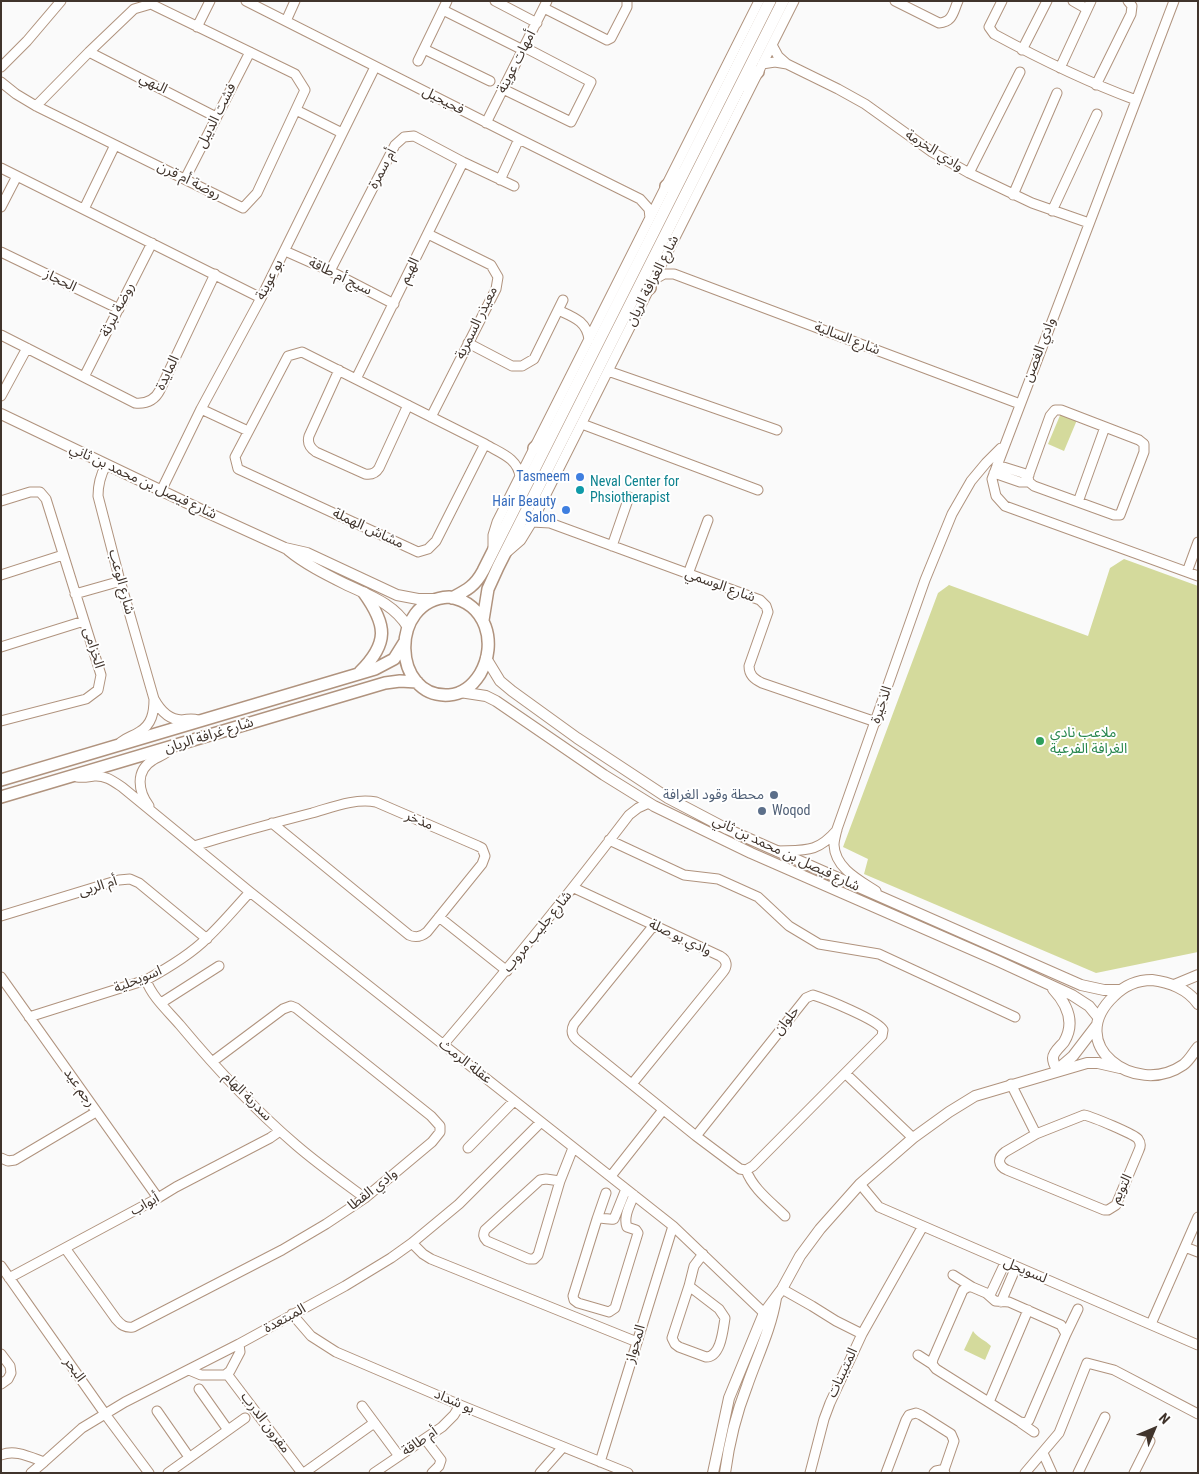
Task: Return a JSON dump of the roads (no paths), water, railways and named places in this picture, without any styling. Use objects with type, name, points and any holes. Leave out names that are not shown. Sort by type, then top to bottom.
[{"type":"main road","name":"شارع الغرافة الريان","points":[[483,620],[488,590],[499,553],[554,430],[770,1]]},
{"type":"main road","name":"شارع الغرافة الريان","points":[[452,598],[468,590],[499,553],[634,298],[782,1]]},
{"type":"main road","points":[[776,13],[777,33]]},
{"type":"main road","points":[[738,91],[760,68]]},
{"type":"main road","points":[[664,191],[685,170]]},
{"type":"main road","points":[[645,250],[649,221]]},
{"type":"main road","points":[[667,254],[671,225]]},
{"type":"main road","points":[[634,298],[652,284]]},
{"type":"main road","points":[[532,452],[554,430]]},
{"type":"main road","points":[[357,674],[376,654],[381,634],[377,612],[364,593]]},
{"type":"main road","points":[[452,598],[457,598],[469,604],[476,611],[483,620],[488,642],[486,658],[480,673],[471,685],[456,694],[443,695],[427,690],[417,682],[407,664],[404,644],[408,627],[414,615],[424,604],[436,599],[452,598]]},
{"type":"main road","name":"شارع غرافة الريان","points":[[1,780],[375,669],[391,661],[404,644]]},
{"type":"main road","name":"شارع غرافة الريان","points":[[1,797],[385,683],[400,681],[417,682]]},
{"type":"street","points":[[1,67],[27,42],[61,1]]},
{"type":"street","points":[[197,26],[210,1]]},
{"type":"street","name":"فحيحيل","points":[[246,1],[640,199]]},
{"type":"street","points":[[286,21],[295,1]]},
{"type":"street","points":[[418,61],[447,1]]},
{"type":"street","points":[[495,1],[537,22]]},
{"type":"street","points":[[546,5],[607,40],[611,38],[627,7],[627,1]]},
{"type":"street","name":"شارع الغرافة الريان","points":[[759,1],[495,526],[499,553],[517,545],[532,522],[794,1]]},
{"type":"street","points":[[895,1],[939,23],[946,22],[951,18],[958,1]]},
{"type":"street","points":[[1002,1],[990,23],[991,31],[1022,50],[1096,85],[1136,100]]},
{"type":"street","points":[[1022,50],[1047,1]]},
{"type":"street","points":[[1060,68],[1089,5],[1073,1]]},
{"type":"street","points":[[1096,85],[1131,14],[1132,6],[1128,1]]},
{"type":"street","name":"وادي الغصن","points":[[1174,1],[992,479],[996,496],[1005,506],[1198,576]]},
{"type":"street","name":"روضة أم قرن","points":[[1,82],[36,106],[243,208],[257,193],[305,90],[295,74],[151,4],[134,9],[36,106]]},
{"type":"street","name":"أمهات عوينة","points":[[486,123],[546,5]]},
{"type":"street","points":[[443,10],[591,82],[571,122],[504,89]]},
{"type":"street","name":"وادي الخرمة","points":[[772,45],[778,56],[787,64],[851,96],[918,143],[969,173],[1012,195],[1089,223]]},
{"type":"street","points":[[424,49],[490,82]]},
{"type":"street","name":"النهي","points":[[89,52],[216,117]]},
{"type":"street","name":"فشت الديبل","points":[[185,179],[250,52]]},
{"type":"street","name":"وادي الخرمة","points":[[760,68],[775,62],[787,64]]},
{"type":"street","name":"بو عوينة","points":[[161,491],[201,409],[285,251],[375,67]]},
{"type":"street","points":[[969,173],[1020,72]]},
{"type":"street","points":[[1012,195],[1057,93]]},
{"type":"street","points":[[296,110],[342,133]]},
{"type":"street","points":[[1052,211],[1097,114]]},
{"type":"street","name":"أم سمرة","points":[[330,271],[395,145],[404,137],[414,136],[514,186]]},
{"type":"street","points":[[500,180],[518,139]]},
{"type":"street","points":[[84,209],[115,145]]},
{"type":"street","name":"الهيم","points":[[356,379],[463,162]]},
{"type":"street","points":[[1,168],[261,298]]},
{"type":"street","points":[[1,207],[18,176]]},
{"type":"street","points":[[640,199],[651,200],[664,191]]},
{"type":"street","points":[[640,199],[649,209],[649,221]]},
{"type":"street","name":"معيذر السمرية","points":[[428,234],[491,266],[498,277],[496,289],[431,417]]},
{"type":"street","name":"روضة لبرثة","points":[[84,377],[152,243]]},
{"type":"street","name":"سيج أم طاقة","points":[[285,251],[330,271],[394,304]]},
{"type":"street","name":"الحجاز","points":[[1,252],[119,309]]},
{"type":"street","points":[[667,254],[668,267],[674,274]]},
{"type":"street","name":"المايدة","points":[[1,335],[135,403],[144,403],[155,397],[160,390],[215,274]]},
{"type":"street","points":[[652,284],[664,274],[674,274]]},
{"type":"street","name":"شارع السالية","points":[[674,274],[1020,404]]},
{"type":"street","points":[[468,343],[512,366],[522,366],[534,360],[563,300]]},
{"type":"street","points":[[558,310],[581,322],[590,322],[600,317]]},
{"type":"street","points":[[581,322],[587,331],[589,340]]},
{"type":"street","points":[[1,396],[26,348]]},
{"type":"street","name":"مشاش الهملة","points":[[485,444],[436,541],[428,549],[418,552],[238,469],[234,456],[288,356],[302,352],[485,444],[511,459]]},
{"type":"street","points":[[339,370],[309,436],[308,444],[316,452],[365,474],[375,473],[380,468],[408,405]]},
{"type":"street","points":[[608,371],[777,430]]},
{"type":"street","points":[[201,409],[248,431]]},
{"type":"street","points":[[1054,410],[1061,410],[1105,427],[1142,442],[1145,446],[1120,514],[1114,515],[1032,485],[1029,478],[1050,416],[1054,410]]},
{"type":"street","name":"شارع فيصل بن محمد بن ثاني","points":[[1,414],[285,548],[307,553],[322,566],[391,608],[408,627]]},
{"type":"street","points":[[582,424],[758,490]]},
{"type":"street","points":[[1078,502],[1105,427]]},
{"type":"street","name":"الذخيرة","points":[[902,906],[858,880],[845,870],[837,857],[834,846],[837,829],[926,580],[952,514],[964,491],[982,467],[1004,446]]},
{"type":"street","points":[[511,459],[522,459],[532,452]]},
{"type":"street","points":[[511,459],[518,467],[520,477]]},
{"type":"street","name":"شارع الوعب","points":[[106,465],[98,485],[98,496],[154,699],[159,708],[169,717],[178,720],[192,718],[200,721]]},
{"type":"street","points":[[995,469],[1020,482],[1029,478]]},
{"type":"street","name":"الخزامى","points":[[1,501],[30,492],[40,492],[46,499],[101,675],[98,690],[86,699],[1,721]]},
{"type":"street","points":[[612,546],[629,497]]},
{"type":"street","points":[[688,574],[708,520]]},
{"type":"street","name":"شارع الوسمي","points":[[532,522],[550,523],[760,600],[766,606],[768,612],[749,666],[749,671],[753,678],[876,722]]},
{"type":"street","points":[[1187,572],[1198,542]]},
{"type":"street","points":[[1,575],[63,555]]},
{"type":"street","name":"شارع فيصل بن محمد بن ثاني","points":[[322,566],[397,595],[418,599],[436,599]]},
{"type":"street","points":[[76,594],[121,581]]},
{"type":"street","points":[[1,647],[84,621]]},
{"type":"street","name":"شارع فيصل بن محمد بن ثاني","points":[[486,658],[500,680],[512,691],[577,738],[668,798],[727,829],[1081,985],[1104,990],[1120,990]]},
{"type":"street","name":"شارع فيصل بن محمد بن ثاني","points":[[460,692],[486,696],[496,701],[648,803],[751,853],[1049,984],[1085,1003],[1097,1022]]},
{"type":"street","name":"شارع الوعب","points":[[119,745],[126,738],[142,730],[149,723],[154,710],[154,699]]},
{"type":"street","name":"عقلة الرمث","points":[[153,812],[141,792],[141,775],[150,762],[169,752],[174,746]]},
{"type":"street","name":"عقلة الرمث","points":[[74,776],[82,778],[95,776],[108,779],[153,812],[250,892],[673,1226],[769,1314]]},
{"type":"street","name":"شارع جليب مروب","points":[[629,815],[632,793]]},
{"type":"street","name":"مذخر","points":[[194,846],[272,823],[346,804],[368,801],[376,802],[478,846],[484,852],[484,860],[423,936],[415,937],[409,935],[272,823]]},
{"type":"street","name":"شارع جليب مروب","points":[[443,1045],[507,971],[574,888],[629,815],[648,803]]},
{"type":"street","name":"الذخيرة","points":[[777,851],[817,848],[827,841],[837,829]]},
{"type":"street","points":[[610,840],[684,875],[718,879],[758,897],[789,926],[819,944],[879,954],[1015,1017]]},
{"type":"street","name":"أم الربى","points":[[1,916],[119,880],[130,879],[139,883],[207,938]]},
{"type":"street","name":"وادي بو صلة","points":[[574,888],[720,956],[726,965],[724,972],[632,1084]]},
{"type":"street","name":"اسويحلية","points":[[29,1017],[146,980],[173,964],[207,938],[250,892]]},
{"type":"street","points":[[439,917],[507,971]]},
{"type":"street","points":[[654,925],[572,1028],[573,1037],[696,1136],[740,1169],[746,1170],[754,1185],[785,1216]]},
{"type":"street","points":[[161,1003],[220,966]]},
{"type":"street","points":[[1174,985],[1198,975]]},
{"type":"street","name":"رجم عيد","points":[[1,977],[158,1198]]},
{"type":"street","name":"سدرية الهام","points":[[146,980],[161,1003],[212,1062],[280,1130],[307,1154],[365,1198]]},
{"type":"street","points":[[1053,1071],[1073,1056],[1097,1022],[1108,1001],[1120,990],[1131,984],[1147,980],[1174,985],[1192,997],[1198,1004]]},
{"type":"street","points":[[1049,984],[1062,1000],[1070,1020],[1064,1042],[1053,1055],[1053,1071]]},
{"type":"street","name":"حلوان","points":[[696,1136],[794,1011],[809,996],[817,996],[879,1024],[883,1030],[882,1036],[757,1162],[746,1170]]},
{"type":"street","name":"وادي القطا","points":[[66,1248],[116,1319],[122,1326],[133,1327],[282,1250],[326,1224],[365,1198],[432,1142],[441,1129],[431,1116],[296,1008],[291,1006],[283,1009],[212,1062]]},
{"type":"street","points":[[1097,1022],[1096,1038],[1100,1048],[1103,1054],[1120,1068]]},
{"type":"street","points":[[713,1473],[729,1398],[779,1293],[800,1256],[820,1229],[860,1184],[913,1138],[975,1096],[1053,1071],[1083,1064],[1093,1063],[1120,1068],[1138,1075],[1157,1074],[1173,1070],[1193,1060],[1198,1047]]},
{"type":"street","points":[[846,1074],[913,1138]]},
{"type":"street","points":[[1011,1084],[1036,1134]]},
{"type":"street","points":[[468,1148],[514,1100]]},
{"type":"street","points":[[611,1176],[663,1110]]},
{"type":"street","points":[[1,1158],[8,1161],[15,1160],[96,1112]]},
{"type":"street","name":"التويم","points":[[1084,1115],[1138,1138],[1141,1146],[1116,1205],[1108,1210],[1104,1210],[1003,1168],[999,1159],[1001,1155],[1036,1134],[1084,1115]]},
{"type":"street","name":"المبتعدة","points":[[31,1473],[82,1428],[105,1414],[130,1399],[239,1344],[346,1286],[412,1243],[459,1204],[541,1122]]},
{"type":"street","name":"أبواب","points":[[9,1278],[270,1138],[280,1130]]},
{"type":"street","points":[[560,1181],[546,1178],[540,1180],[485,1230],[484,1238],[529,1259],[534,1259],[538,1255],[560,1181],[574,1148]]},
{"type":"street","name":"لسويحل","points":[[860,1184],[879,1207],[1198,1345]]},
{"type":"street","points":[[597,1219],[602,1217],[610,1220],[614,1219],[626,1189]]},
{"type":"street","points":[[606,1193],[573,1296],[574,1300],[578,1303],[609,1312],[614,1308],[640,1228],[636,1230],[628,1227],[625,1223],[634,1195]]},
{"type":"street","points":[[1151,1324],[1198,1217]]},
{"type":"street","name":"المحواز","points":[[600,1462],[673,1226]]},
{"type":"street","points":[[862,1334],[923,1226]]},
{"type":"street","points":[[412,1243],[431,1258],[636,1342]]},
{"type":"street","points":[[1185,1247],[1198,1252]]},
{"type":"street","points":[[689,1286],[719,1309],[725,1318],[718,1350],[710,1357],[680,1347],[673,1341],[672,1334],[694,1266],[704,1254]]},
{"type":"street","points":[[990,1295],[1005,1263]]},
{"type":"street","name":"البحر","points":[[1,1266],[148,1473]]},
{"type":"street","points":[[1001,1302],[1016,1267]]},
{"type":"street","points":[[953,1275],[972,1287],[990,1295],[996,1301],[1009,1302],[1061,1325],[1066,1334]]},
{"type":"street","points":[[932,1364],[963,1290],[972,1287]]},
{"type":"street","name":"المتيبنات","points":[[779,1293],[812,1306],[862,1334],[827,1411],[810,1473]]},
{"type":"street","points":[[1020,1422],[1026,1423],[1029,1420],[1078,1309]]},
{"type":"street","points":[[989,1402],[1028,1310]]},
{"type":"street","name":"بو شداد","points":[[292,1314],[311,1336],[336,1352],[628,1473]]},
{"type":"street","points":[[725,1473],[732,1433],[769,1314]]},
{"type":"street","points":[[189,1370],[200,1375],[220,1376],[227,1374],[240,1352],[239,1344]]},
{"type":"street","points":[[1,1354],[10,1366],[11,1373],[8,1379],[1,1384]]},
{"type":"street","points":[[918,1355],[936,1369],[1034,1432]]},
{"type":"street","points":[[1025,1473],[1062,1427],[1088,1363],[1114,1370],[1198,1414]]},
{"type":"street","name":"مقرون الدرب","points":[[227,1374],[303,1473]]},
{"type":"street","points":[[199,1389],[228,1430]]},
{"type":"street","name":"أم طاقة","points":[[374,1473],[449,1421],[460,1404]]},
{"type":"street","points":[[362,1406],[399,1456]]},
{"type":"street","points":[[157,1411],[189,1457]]},
{"type":"street","points":[[886,1473],[903,1425],[912,1413],[921,1415],[951,1434],[953,1438],[954,1441],[941,1472]]},
{"type":"street","points":[[1078,1473],[1105,1417]]},
{"type":"street","points":[[168,1473],[245,1418]]},
{"type":"street","points":[[303,1473],[374,1423]]},
{"type":"street","points":[[425,1439],[441,1460],[439,1466],[432,1473]]},
{"type":"street","points":[[1134,1473],[1150,1441]]},
{"type":"street","points":[[540,1473],[563,1447]]},
{"type":"street","points":[[1,1455],[9,1452],[16,1453],[44,1462]]},
{"type":"street","points":[[1043,1453],[1052,1473]]},
{"type":"place","name":"Tasmeem","points":[[580,477]]},
{"type":"place","name":"Neval Center for Phsiotherapist","points":[[580,490]]},
{"type":"place","name":"Hair Beauty Salon","points":[[566,510]]},
{"type":"place","name":"ملاعب نادي الغرافة الفرعية","points":[[1040,741]]},
{"type":"place","name":"محطة وقود الغرافة","points":[[774,795]]},
{"type":"place","name":"Woqod","points":[[762,811]]}]
